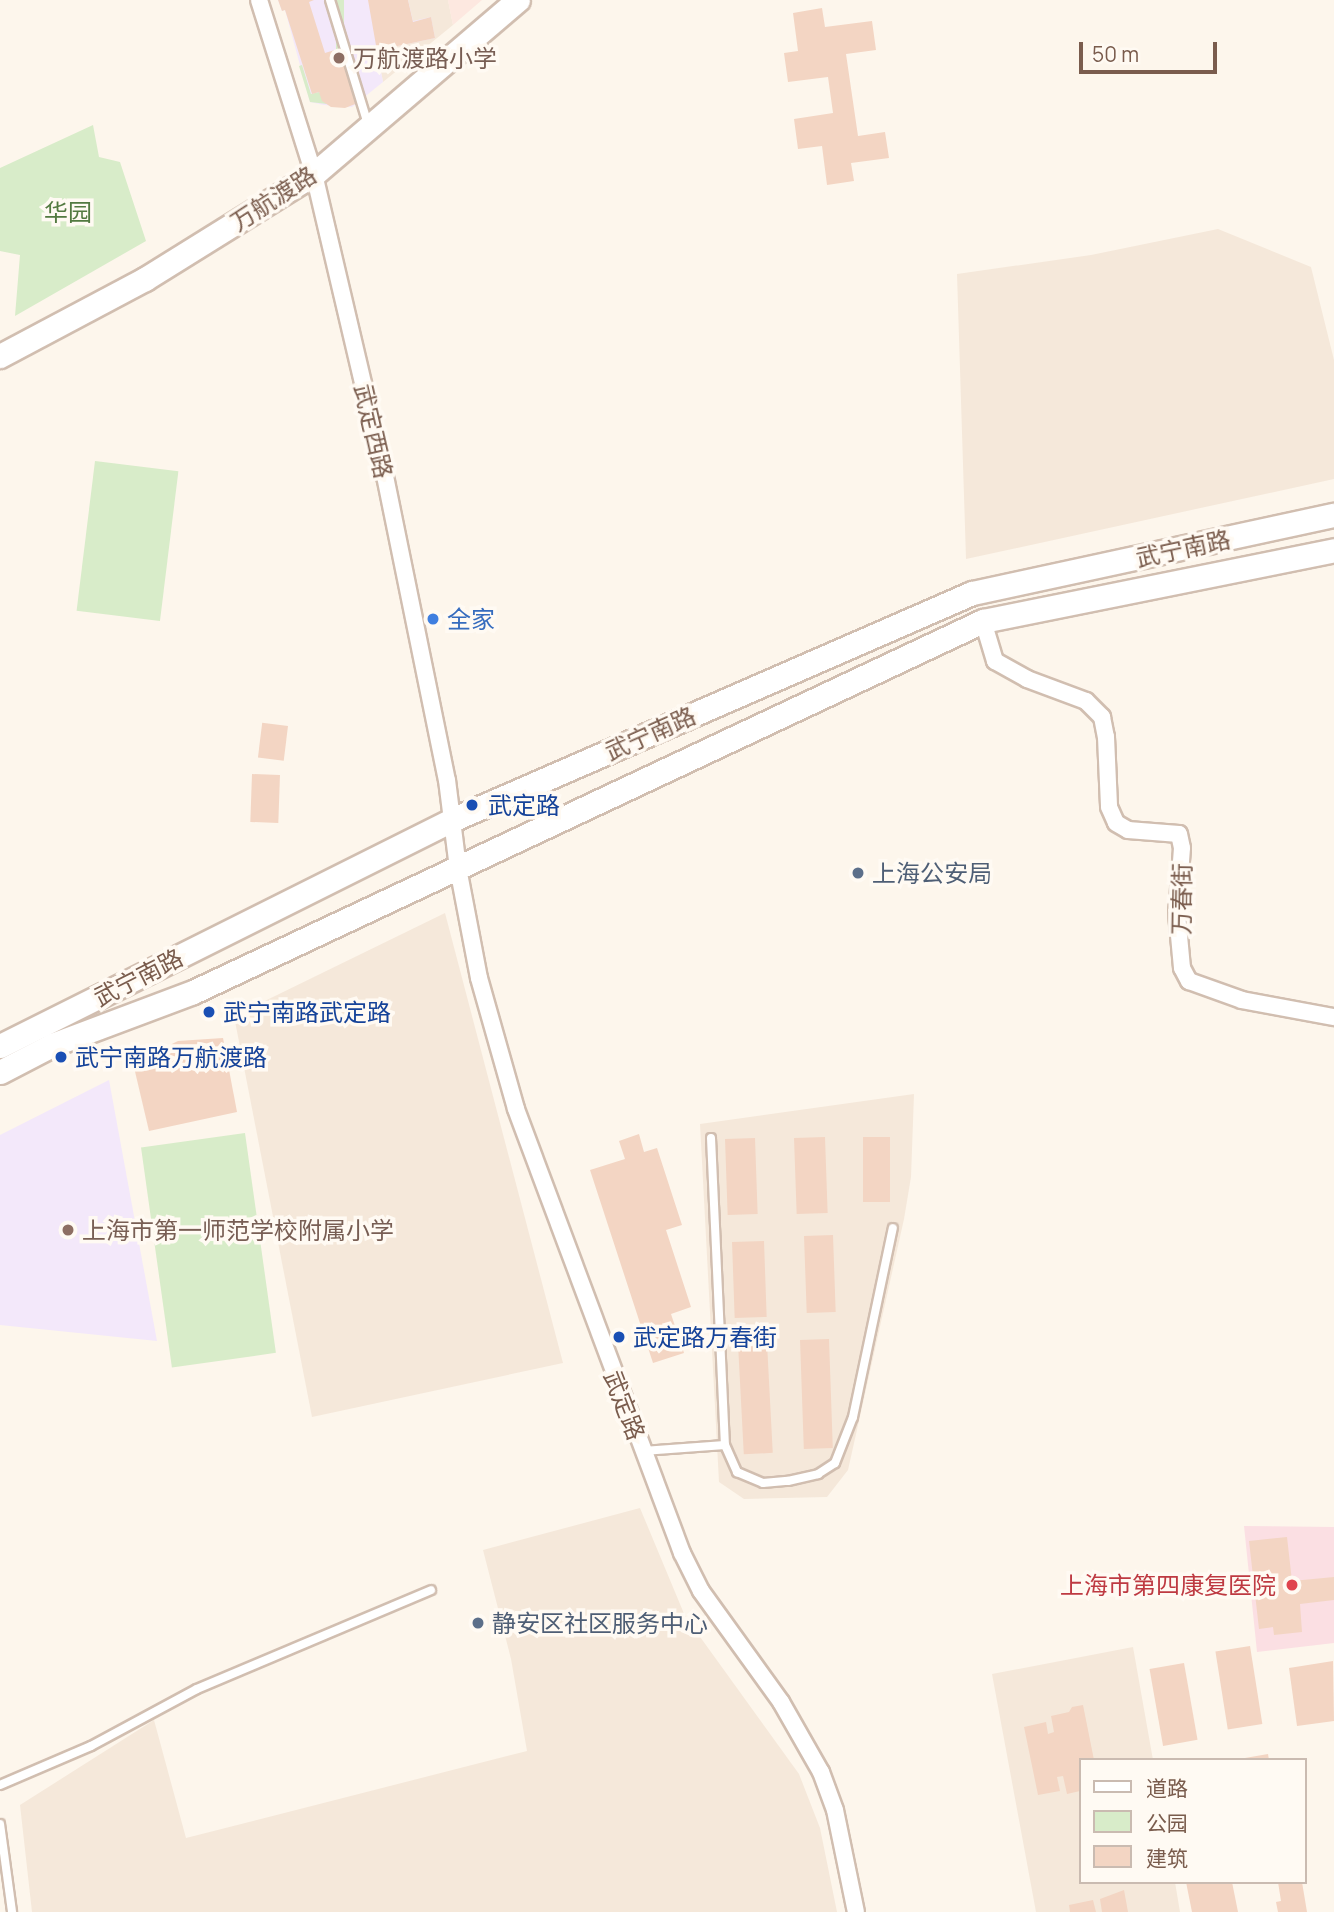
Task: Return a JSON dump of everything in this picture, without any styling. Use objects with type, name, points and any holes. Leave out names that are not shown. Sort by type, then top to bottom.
[{"type":"main road","name":"万航渡路","points":[[0,356],[145,279],[314,174],[515,1]]},
{"type":"main road","name":"武宁南路","points":[[7,1038],[454,818],[972,593],[1334,515]]},
{"type":"main road","name":"武宁南路","points":[[0,1072],[52,1045],[192,992],[983,621],[1334,550]]},
{"type":"street","name":"武定西路","points":[[260,0],[314,174],[384,476],[454,818],[458,868]]},
{"type":"street","name":"万春街","points":[[983,621],[995,661],[1027,679],[1086,701],[1101,717],[1106,737],[1109,807],[1116,823],[1128,830],[1179,834],[1182,848],[1177,915],[1182,968],[1189,981],[1242,1000],[1334,1017]]},
{"type":"street","name":"武定路","points":[[458,868],[482,990],[516,1109],[643,1451],[682,1553],[701,1591],[781,1702],[821,1772],[835,1810],[856,1912]]},
{"type":"lane","points":[[330,0],[369,127]]},
{"type":"lane","points":[[711,1138],[725,1445],[737,1472],[763,1483],[817,1474],[835,1463],[853,1417],[893,1227]]},
{"type":"lane","points":[[643,1451],[725,1445]]},
{"type":"lane","points":[[0,1785],[91,1746],[197,1689],[431,1590]]},
{"type":"lane","points":[[0,1824],[12,1912]]},
{"type":"shaded area","name":"万航渡路小学","points":[[278,0],[408,0],[413,21],[431,17],[435,38],[393,47],[387,51],[377,51],[383,82],[352,107],[310,102],[285,10],[282,11]]},
{"type":"shaded area","points":[[408,0],[448,0],[453,25],[383,82],[377,51],[391,50],[413,22]]},
{"type":"shaded area","points":[[448,0],[482,0],[453,25]]},
{"type":"shaded area","points":[[1218,229],[1311,267],[1334,360],[1334,479],[966,559],[957,274],[1091,255]]},
{"type":"shaded area","points":[[445,913],[563,1363],[312,1417],[234,1016]]},
{"type":"shaded area","name":"上海市第一师范学校附属小学","points":[[109,1080],[157,1341],[0,1325],[0,1135]]},
{"type":"shaded area","points":[[914,1094],[911,1177],[904,1219],[848,1470],[827,1497],[744,1499],[719,1482],[700,1124]]},
{"type":"shaded area","points":[[640,1508],[685,1616],[799,1774],[820,1828],[837,1912],[32,1912],[20,1805],[154,1720],[186,1838],[527,1751],[511,1659],[483,1550]]},
{"type":"shaded area","name":"上海市第四康复医院","points":[[1244,1526],[1334,1527],[1334,1643],[1257,1652]]},
{"type":"shaded area","points":[[1133,1647],[1153,1758],[1078,1758],[1078,1884],[1175,1884],[1180,1912],[1036,1912],[992,1674]]},
{"type":"green space","points":[[336,0],[344,0],[344,68],[336,68]]},
{"type":"green space","points":[[302,65],[311,94],[319,92],[327,104],[310,102],[299,66]]},
{"type":"green space","name":"华园","points":[[93,125],[99,157],[120,162],[146,241],[15,316],[20,255],[0,251],[0,168]]},
{"type":"green space","points":[[95,461],[178,471],[160,621],[77,611]]},
{"type":"green space","points":[[245,1133],[276,1353],[172,1367],[141,1148]]},
{"type":"building","points":[[278,0],[314,0],[309,2],[325,53],[341,48],[358,103],[345,108],[331,107],[322,101],[319,92],[312,94],[285,10],[282,11]]},
{"type":"building","points":[[368,0],[408,0],[413,22],[431,17],[435,38],[393,47],[387,51],[377,51]]},
{"type":"building","points":[[822,8],[825,27],[872,21],[876,50],[846,54],[858,136],[885,132],[889,158],[851,163],[854,181],[827,185],[822,146],[798,149],[794,119],[833,113],[828,77],[788,82],[784,53],[798,51],[793,13]]},
{"type":"building","points":[[262,723],[288,726],[284,761],[258,758]]},
{"type":"building","points":[[252,774],[280,775],[278,823],[250,822]]},
{"type":"building","points":[[223,1038],[237,1112],[149,1131],[133,1063],[178,1041]]},
{"type":"building","points":[[639,1134],[644,1152],[657,1148],[682,1225],[666,1230],[691,1307],[671,1314],[684,1353],[653,1363],[590,1170],[625,1159],[619,1141]]},
{"type":"building","points":[[825,1137],[828,1213],[797,1214],[794,1138]]},
{"type":"building","points":[[863,1137],[890,1137],[890,1202],[863,1202]]},
{"type":"building","points":[[755,1138],[758,1214],[728,1215],[725,1139]]},
{"type":"building","points":[[833,1235],[836,1312],[807,1313],[804,1236]]},
{"type":"building","points":[[764,1241],[767,1317],[735,1318],[732,1242]]},
{"type":"building","points":[[829,1339],[833,1448],[804,1449],[800,1340]]},
{"type":"building","points":[[767,1343],[773,1453],[744,1454],[738,1345]]},
{"type":"building","points":[[1287,1537],[1292,1581],[1334,1577],[1334,1600],[1300,1604],[1302,1632],[1274,1635],[1273,1627],[1259,1629],[1249,1541]]},
{"type":"building","points":[[1250,1646],[1262,1724],[1228,1730],[1215,1651]]},
{"type":"building","points":[[1333,1661],[1334,1721],[1297,1726],[1289,1668]]},
{"type":"building","points":[[1184,1663],[1198,1740],[1163,1746],[1150,1669]]},
{"type":"building","points":[[1083,1705],[1094,1758],[1078,1758],[1078,1791],[1067,1794],[1063,1776],[1057,1777],[1060,1791],[1038,1795],[1024,1727],[1046,1722],[1048,1734],[1054,1732],[1051,1716],[1069,1712],[1072,1707]]},
{"type":"building","points":[[1268,1754],[1269,1758],[1245,1758]]},
{"type":"building","points":[[1186,1884],[1232,1884],[1238,1912],[1192,1912]]},
{"type":"building","points":[[1278,1884],[1302,1884],[1307,1912],[1278,1912],[1276,1902],[1281,1901]]},
{"type":"building","points":[[1124,1890],[1128,1912],[1102,1912],[1100,1899]]},
{"type":"building","points":[[1093,1900],[1096,1912],[1070,1912],[1069,1905]]},
{"type":"place","name":"万航渡路小学","points":[[339,58]]},
{"type":"place","name":"全家","points":[[433,619]]},
{"type":"place","name":"武定路","points":[[472,805]]},
{"type":"place","name":"上海公安局","points":[[858,873]]},
{"type":"place","name":"武宁南路武定路","points":[[209,1012]]},
{"type":"place","name":"武宁南路万航渡路","points":[[61,1057]]},
{"type":"place","name":"上海市第一师范学校附属小学","points":[[68,1230]]},
{"type":"place","name":"武定路万春街","points":[[619,1337]]},
{"type":"place","name":"上海市第四康复医院","points":[[1292,1585]]},
{"type":"place","name":"静安区社区服务中心","points":[[478,1623]]}]
